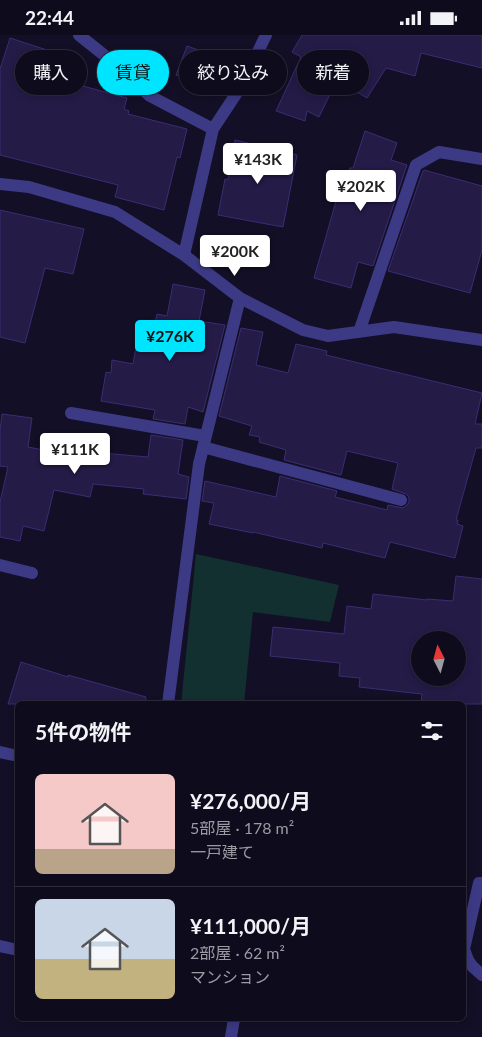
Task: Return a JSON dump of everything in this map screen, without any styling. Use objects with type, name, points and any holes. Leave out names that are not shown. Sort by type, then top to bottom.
[{"type":"street","points":[[79,35],[150,96],[212,129]]},
{"type":"street","points":[[184,255],[212,129],[242,85],[266,35]]},
{"type":"street","points":[[359,332],[416,165],[439,152],[482,159]]},
{"type":"street","points":[[0,184],[29,187],[114,212],[184,255],[240,298],[303,330],[328,336],[394,327],[482,340]]},
{"type":"street","points":[[168,701],[199,464],[240,298]]},
{"type":"street","points":[[71,413],[204,442],[401,500]]},
{"type":"street","points":[[0,565],[32,573]]},
{"type":"street","points":[[0,752],[15,755]]},
{"type":"street","points":[[466,940],[479,883],[482,883]]},
{"type":"street","points":[[0,946],[15,949]]},
{"type":"street","points":[[466,954],[468,968],[482,975]]},
{"type":"street","points":[[231,1037],[234,1021]]},
{"type":"green space","points":[[196,554],[339,585],[330,622],[253,612],[244,701],[181,701]]},
{"type":"building","points":[[302,35],[482,35],[482,68],[421,53],[415,76],[386,68],[369,95],[369,50],[297,50],[297,55],[292,52]]},
{"type":"building","points":[[10,38],[47,50],[15,50],[15,95],[87,95],[87,87],[97,90],[97,95],[116,95],[127,98],[124,109],[129,111],[128,114],[187,129],[180,158],[177,157],[164,210],[115,197],[118,185],[0,155],[0,69]]},
{"type":"building","points":[[187,46],[198,50],[185,50]]},
{"type":"building","points":[[297,66],[297,95],[330,95],[319,117],[307,111],[305,121],[276,111],[283,95],[287,95],[287,87]]},
{"type":"building","points":[[365,131],[397,143],[391,160],[407,165],[373,266],[358,262],[351,288],[314,278],[341,184],[344,185],[350,168],[353,168]]},
{"type":"building","points":[[235,140],[297,155],[283,227],[218,215],[225,179],[228,180]]},
{"type":"building","points":[[424,170],[482,186],[482,250],[470,293],[388,271]]},
{"type":"building","points":[[0,210],[84,229],[73,274],[45,268],[25,343],[0,337]]},
{"type":"building","points":[[173,284],[205,290],[199,321],[225,325],[203,412],[188,407],[185,424],[153,419],[155,410],[101,401],[106,372],[111,373],[112,360],[133,364],[139,330],[153,333],[157,314],[167,316]]},
{"type":"building","points":[[241,328],[263,332],[256,365],[288,373],[296,344],[327,351],[326,355],[482,393],[475,424],[482,424],[482,448],[476,448],[456,520],[458,520],[457,524],[463,526],[455,558],[390,542],[385,558],[323,543],[322,548],[209,524],[214,503],[202,501],[205,481],[276,497],[280,476],[337,491],[335,497],[387,510],[388,505],[403,508],[409,502],[409,497],[406,494],[392,489],[398,463],[347,451],[341,475],[284,460],[286,450],[259,442],[260,437],[249,435],[252,426],[219,416]]},
{"type":"building","points":[[2,414],[32,418],[28,447],[101,461],[102,453],[148,457],[151,435],[183,440],[178,474],[189,477],[186,499],[143,494],[144,489],[93,484],[90,497],[54,490],[44,531],[23,526],[20,541],[0,537],[0,502],[8,467],[0,466]]},
{"type":"building","points":[[456,576],[482,579],[482,704],[466,704],[466,701],[421,701],[422,694],[359,687],[360,678],[339,676],[340,663],[270,656],[273,627],[344,634],[347,606],[371,609],[373,594],[453,601]]},
{"type":"building","points":[[21,662],[68,677],[68,675],[146,697],[145,701],[15,701],[15,704],[8,704]]}]
